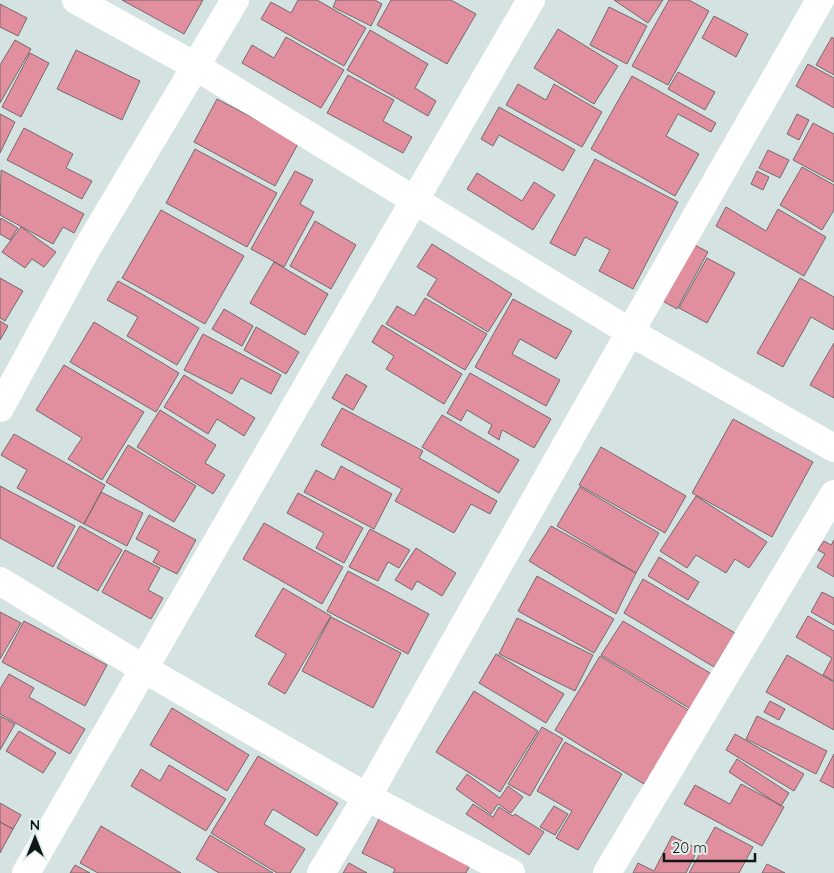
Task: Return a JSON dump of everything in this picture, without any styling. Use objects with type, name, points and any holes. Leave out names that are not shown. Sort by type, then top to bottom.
[{"type":"street","points":[[76,0],[195,66],[630,332],[834,448]]},
{"type":"street","points":[[0,408],[86,250],[235,0]]},
{"type":"street","points":[[26,873],[531,0]]},
{"type":"street","points":[[321,873],[820,0]]},
{"type":"street","points":[[607,873],[834,494]]},
{"type":"street","points":[[0,581],[144,669],[366,797],[510,873]]},
{"type":"building","points":[[122,0],[203,0],[184,34]]},
{"type":"building","points":[[298,0],[317,0],[366,28],[344,66],[261,19],[271,2],[291,13]]},
{"type":"building","points":[[336,0],[375,0],[382,4],[371,26],[333,7]]},
{"type":"building","points":[[391,0],[451,0],[476,14],[447,64],[377,25]]},
{"type":"building","points":[[614,0],[663,0],[648,23]]},
{"type":"building","points":[[669,0],[689,0],[709,11],[668,85],[632,66]]},
{"type":"building","points":[[0,4],[27,18],[18,36],[0,27]]},
{"type":"building","points":[[609,7],[647,26],[627,64],[590,45]]},
{"type":"building","points":[[714,16],[748,34],[736,57],[702,38]]},
{"type":"building","points":[[558,29],[618,66],[594,104],[534,68]]},
{"type":"building","points":[[370,30],[428,64],[415,88],[436,101],[428,116],[347,70]]},
{"type":"building","points":[[286,37],[344,70],[321,108],[242,63],[252,45],[274,58]]},
{"type":"building","points":[[832,37],[834,39],[834,75],[816,65]]},
{"type":"building","points":[[15,40],[31,49],[0,103],[0,65]]},
{"type":"building","points":[[76,50],[140,81],[122,120],[57,89]]},
{"type":"building","points":[[30,53],[49,63],[21,117],[2,107]]},
{"type":"building","points":[[808,64],[834,78],[834,108],[796,86]]},
{"type":"building","points":[[678,72],[715,92],[705,110],[668,89]]},
{"type":"building","points":[[348,75],[394,100],[383,121],[412,137],[403,153],[327,113]]},
{"type":"building","points":[[632,76],[716,123],[711,132],[678,114],[666,136],[699,154],[675,196],[591,149]]},
{"type":"building","points":[[518,84],[546,100],[554,84],[602,112],[582,147],[506,105]]},
{"type":"building","points":[[217,99],[299,142],[275,186],[194,142]]},
{"type":"building","points":[[499,107],[575,150],[563,171],[499,135],[493,146],[481,139]]},
{"type":"building","points":[[0,114],[15,122],[0,153]]},
{"type":"building","points":[[797,114],[809,120],[799,140],[787,134]]},
{"type":"building","points":[[813,123],[834,134],[834,182],[793,160]]},
{"type":"building","points":[[24,128],[73,154],[66,168],[92,181],[82,199],[7,160]]},
{"type":"building","points":[[195,149],[277,193],[247,247],[166,203]]},
{"type":"building","points":[[768,150],[789,160],[780,178],[759,168]]},
{"type":"building","points":[[595,159],[678,202],[633,289],[599,271],[610,250],[585,237],[575,256],[550,243]]},
{"type":"building","points":[[802,167],[834,185],[834,210],[822,230],[780,205]]},
{"type":"building","points":[[1,170],[84,214],[74,233],[63,227],[53,244],[0,215]]},
{"type":"building","points":[[295,171],[313,180],[300,204],[314,212],[284,267],[251,249]]},
{"type":"building","points":[[757,171],[769,177],[763,190],[751,184]]},
{"type":"building","points":[[477,173],[522,201],[534,182],[555,195],[533,230],[467,189]]},
{"type":"building","points":[[726,207],[766,231],[778,209],[826,237],[804,276],[716,226]]},
{"type":"building","points":[[161,210],[244,256],[205,324],[122,278]]},
{"type":"building","points":[[1,218],[18,228],[10,240],[0,234]]},
{"type":"building","points":[[315,221],[356,245],[331,289],[290,266]]},
{"type":"building","points":[[21,227],[56,252],[44,267],[32,259],[25,268],[2,252]]},
{"type":"building","points":[[689,242],[708,252],[677,309],[659,299]]},
{"type":"building","points":[[432,244],[512,294],[488,332],[427,295],[437,279],[417,267]]},
{"type":"building","points":[[707,258],[735,273],[707,323],[679,308]]},
{"type":"building","points":[[274,262],[328,294],[305,335],[250,303]]},
{"type":"building","points":[[0,278],[23,291],[5,321],[0,318]]},
{"type":"building","points":[[800,278],[834,297],[834,330],[811,317],[783,367],[757,353]]},
{"type":"building","points":[[118,281],[199,328],[177,365],[127,336],[138,317],[107,300]]},
{"type":"building","points":[[425,298],[487,334],[465,370],[386,324],[397,306],[414,316]]},
{"type":"building","points":[[513,299],[572,331],[556,359],[520,339],[512,354],[560,380],[546,406],[475,367]]},
{"type":"building","points":[[224,309],[253,326],[242,346],[212,329]]},
{"type":"building","points":[[0,321],[8,326],[0,340]]},
{"type":"building","points":[[94,322],[179,373],[156,412],[70,362]]},
{"type":"building","points":[[382,325],[462,374],[444,404],[386,369],[394,356],[372,342]]},
{"type":"building","points":[[256,327],[299,352],[286,374],[244,350]]},
{"type":"building","points":[[203,334],[281,375],[271,394],[241,378],[232,394],[184,370]]},
{"type":"building","points":[[834,343],[834,398],[810,385]]},
{"type":"building","points":[[64,365],[144,412],[102,480],[68,459],[82,438],[36,410]]},
{"type":"building","points":[[470,373],[551,419],[534,448],[502,430],[499,440],[488,433],[492,425],[467,410],[461,421],[447,413]]},
{"type":"building","points":[[346,374],[367,386],[353,410],[332,398]]},
{"type":"building","points":[[184,375],[255,418],[244,436],[217,419],[208,434],[164,407]]},
{"type":"building","points":[[342,408],[423,451],[419,458],[497,501],[490,514],[471,504],[454,533],[395,501],[402,489],[321,445]]},
{"type":"building","points":[[160,410],[216,445],[205,463],[225,475],[213,494],[137,447]]},
{"type":"building","points":[[442,415],[519,460],[499,493],[422,447]]},
{"type":"building","points":[[733,419],[813,462],[772,537],[692,493]]},
{"type":"building","points":[[14,434],[105,485],[84,524],[17,488],[27,470],[1,455]]},
{"type":"building","points":[[128,445],[196,486],[174,522],[106,482]]},
{"type":"building","points":[[601,447],[686,496],[665,533],[579,485]]},
{"type":"building","points":[[341,466],[392,494],[374,529],[304,492],[316,470],[334,480]]},
{"type":"building","points":[[0,486],[75,526],[53,567],[0,538]]},
{"type":"building","points":[[580,487],[659,533],[636,573],[557,526]]},
{"type":"building","points":[[101,492],[143,513],[127,546],[84,524]]},
{"type":"building","points":[[298,493],[363,528],[344,563],[316,548],[324,533],[287,513]]},
{"type":"building","points":[[696,496],[767,542],[749,568],[735,559],[726,573],[696,555],[687,568],[660,551]]},
{"type":"building","points":[[149,515],[196,540],[177,574],[153,562],[159,551],[136,539]]},
{"type":"building","points":[[264,523],[343,567],[322,604],[243,559]]},
{"type":"building","points":[[80,526],[122,550],[98,591],[57,568]]},
{"type":"building","points":[[551,526],[636,573],[616,614],[529,561]]},
{"type":"building","points":[[370,529],[410,550],[399,568],[388,562],[378,581],[349,567]]},
{"type":"building","points":[[834,540],[834,577],[817,567],[825,554],[818,550],[824,541],[831,545]]},
{"type":"building","points":[[416,548],[456,573],[442,596],[417,581],[412,590],[395,580]]},
{"type":"building","points":[[125,550],[160,568],[148,590],[163,598],[151,619],[102,592]]},
{"type":"building","points":[[659,557],[699,582],[688,600],[648,576]]},
{"type":"building","points":[[348,571],[429,614],[408,654],[327,611]]},
{"type":"building","points":[[537,576],[614,619],[594,653],[518,611]]},
{"type":"building","points":[[643,579],[735,633],[714,667],[624,613]]},
{"type":"building","points":[[283,588],[331,616],[285,694],[268,684],[286,654],[255,636]]},
{"type":"building","points":[[822,592],[834,598],[834,625],[811,612]]},
{"type":"building","points":[[0,612],[21,623],[0,659]]},
{"type":"building","points":[[808,616],[834,631],[834,681],[823,675],[832,658],[796,637]]},
{"type":"building","points":[[331,617],[401,653],[373,708],[302,671]]},
{"type":"building","points":[[517,618],[593,655],[575,691],[499,654]]},
{"type":"building","points":[[24,621],[107,665],[85,706],[2,662]]},
{"type":"building","points":[[623,621],[715,676],[694,711],[601,655]]},
{"type":"building","points":[[496,654],[564,694],[546,723],[479,683]]},
{"type":"building","points":[[787,655],[834,682],[834,730],[766,692]]},
{"type":"building","points":[[600,656],[690,711],[644,784],[555,730]]},
{"type":"building","points":[[9,674],[34,688],[29,697],[85,729],[70,754],[0,714],[0,689]]},
{"type":"building","points":[[474,691],[538,731],[500,792],[436,752]]},
{"type":"building","points":[[770,701],[785,709],[779,720],[764,712]]},
{"type":"building","points":[[172,708],[249,755],[227,791],[150,745]]},
{"type":"building","points":[[0,716],[15,724],[0,750]]},
{"type":"building","points":[[757,716],[827,751],[816,774],[746,739]]},
{"type":"building","points":[[542,727],[563,739],[530,796],[508,784]]},
{"type":"building","points":[[19,731],[56,753],[43,773],[6,751]]},
{"type":"building","points":[[735,734],[804,774],[794,791],[726,750]]},
{"type":"building","points":[[565,742],[622,774],[578,850],[556,838],[572,811],[537,791]]},
{"type":"building","points":[[834,754],[834,788],[820,781]]},
{"type":"building","points":[[258,756],[338,803],[317,836],[273,809],[264,824],[305,849],[290,873],[277,873],[211,833]]},
{"type":"building","points":[[737,759],[789,793],[781,806],[729,772]]},
{"type":"building","points":[[169,765],[226,799],[206,831],[131,786],[141,769],[160,781]]},
{"type":"building","points":[[467,774],[500,798],[508,786],[523,797],[511,813],[498,804],[491,814],[456,789]]},
{"type":"building","points":[[741,784],[784,807],[762,846],[684,804],[695,785],[730,804]]},
{"type":"building","points":[[0,803],[21,815],[13,829],[0,822]]},
{"type":"building","points":[[473,804],[493,817],[499,807],[513,816],[515,814],[544,832],[529,855],[466,814]]},
{"type":"building","points":[[554,806],[568,814],[555,835],[540,827]]},
{"type":"building","points":[[379,819],[470,865],[466,873],[393,873],[395,869],[362,853]]},
{"type":"building","points":[[0,822],[13,829],[0,853]]},
{"type":"building","points":[[101,826],[181,873],[98,873],[80,863]]},
{"type":"building","points":[[715,827],[753,847],[739,873],[689,873]]},
{"type":"building","points":[[210,835],[273,873],[219,873],[196,859]]},
{"type":"building","points":[[672,836],[698,849],[686,873],[633,873],[638,863],[654,871]]},
{"type":"building","points":[[349,863],[367,873],[343,873]]},
{"type":"building","points":[[767,864],[785,873],[762,873]]},
{"type":"building","points":[[75,865],[90,873],[70,873]]}]
